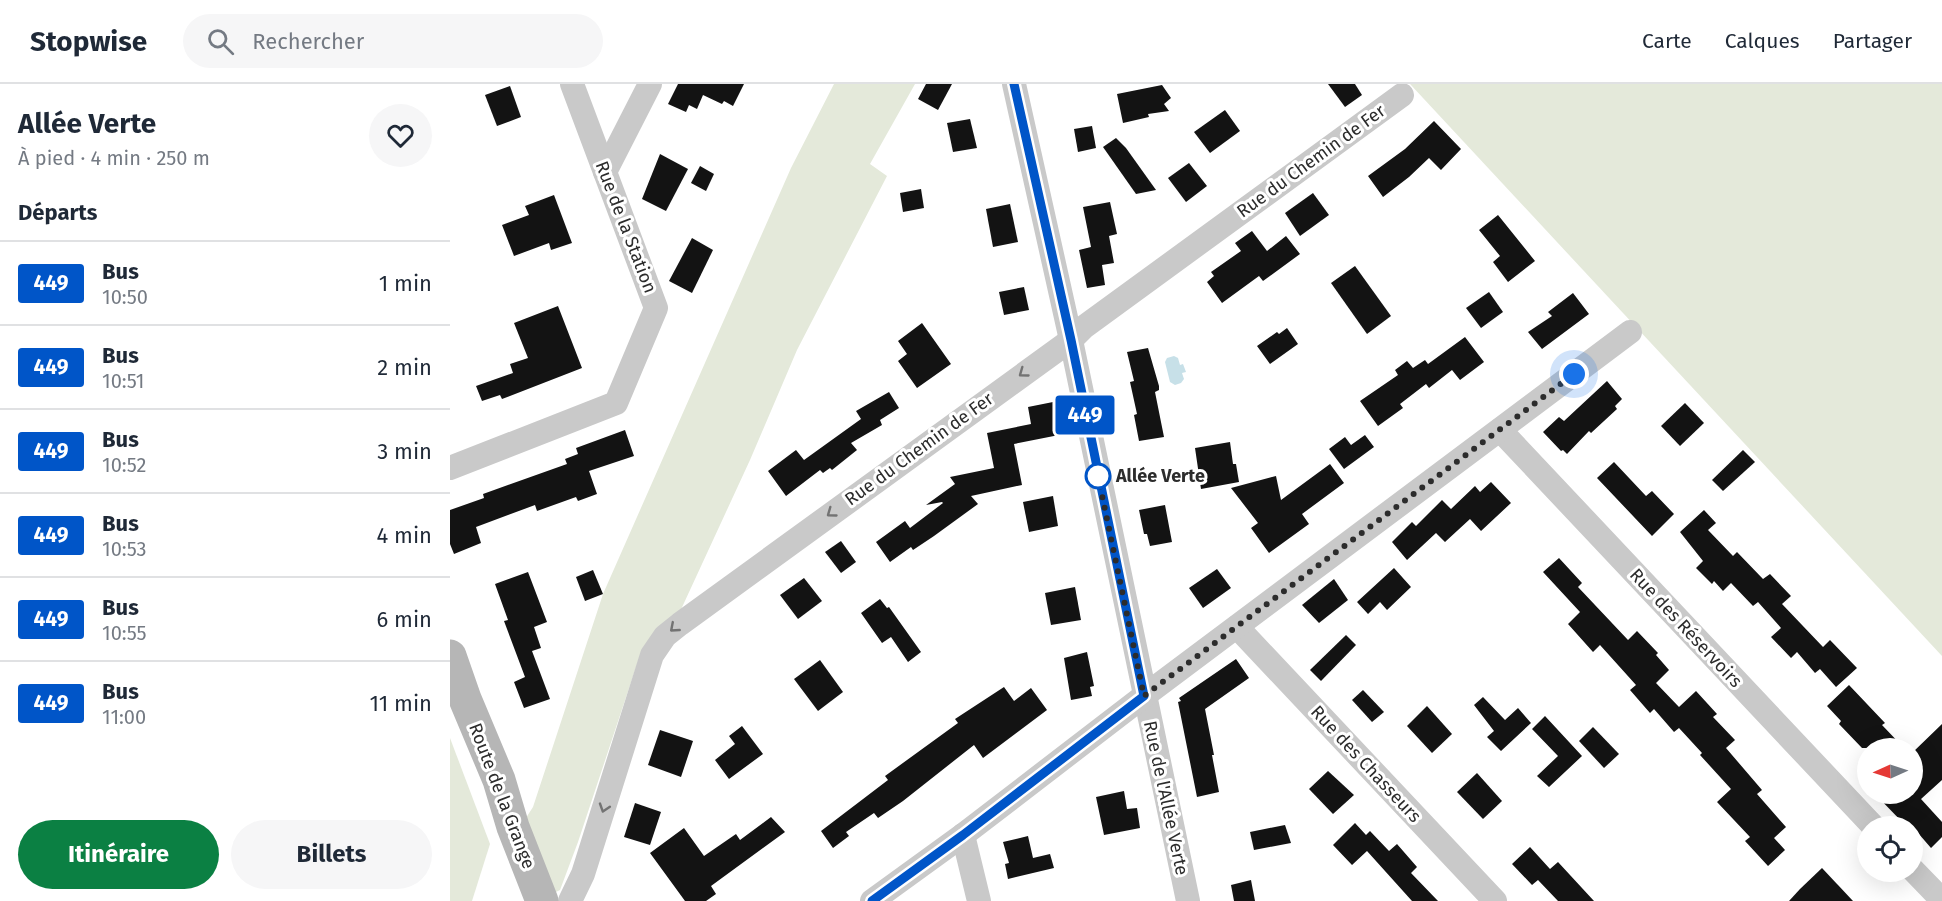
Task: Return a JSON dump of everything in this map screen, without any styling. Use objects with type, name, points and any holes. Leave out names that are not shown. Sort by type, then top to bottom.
[{"type":"main road","name":"Route de la Grange","points":[[450,656],[542,901]]},
{"type":"main road","name":"Route de la Grange","points":[[450,710],[502,825],[531,901]]},
{"type":"street","name":"Rue de la Station","points":[[450,468],[616,403],[656,308],[572,84]]},
{"type":"street","points":[[605,172],[650,84]]},
{"type":"street","points":[[1014,84],[1071,340],[1144,696]]},
{"type":"street","name":"Rue du Chemin de Fer","points":[[570,901],[583,874],[652,655],[665,636],[1402,95]]},
{"type":"street","points":[[872,901],[963,835],[1144,696],[1630,332]]},
{"type":"street","name":"Rue des Réservoirs","points":[[1500,430],[1864,816]]},
{"type":"street","name":"Rue des Chasseurs","points":[[1237,627],[1495,901]]},
{"type":"street","name":"Rue de l'Allée Verte","points":[[1144,696],[1188,901]]},
{"type":"street","points":[[963,835],[979,901]]},
{"type":"street","points":[[1923,880],[1942,900]]},
{"type":"shaded area","points":[[834,84],[915,84],[870,164],[887,176],[797,350],[750,460],[678,616],[641,652],[560,890],[548,896],[522,824],[533,807],[603,594],[791,168]]},
{"type":"shaded area","points":[[1410,84],[1942,84],[1942,656]]},
{"type":"shaded area","points":[[450,738],[490,844],[472,901],[450,901]]},
{"type":"water","points":[[1174,356],[1178,358],[1180,365],[1183,364],[1186,372],[1182,373],[1184,379],[1181,383],[1175,385],[1170,382],[1165,362],[1167,358]]},
{"type":"building","points":[[678,84],[744,84],[733,106],[724,101],[722,104],[703,95],[697,109],[689,105],[686,112],[668,104]]},
{"type":"building","points":[[926,84],[952,84],[938,110],[918,99]]},
{"type":"building","points":[[1328,84],[1355,84],[1362,95],[1345,107]]},
{"type":"building","points":[[1162,85],[1171,98],[1164,104],[1169,111],[1148,114],[1149,117],[1123,123],[1117,94]]},
{"type":"building","points":[[510,86],[521,117],[497,126],[485,95]]},
{"type":"building","points":[[1225,110],[1240,131],[1210,153],[1194,132]]},
{"type":"building","points":[[970,119],[977,148],[953,152],[947,123]]},
{"type":"building","points":[[1434,121],[1461,149],[1441,170],[1429,158],[1383,197],[1368,176],[1405,149]]},
{"type":"building","points":[[1092,126],[1096,148],[1078,152],[1074,129]]},
{"type":"building","points":[[1116,138],[1126,148],[1156,190],[1136,194],[1103,147]]},
{"type":"building","points":[[660,154],[688,169],[666,211],[642,199]]},
{"type":"building","points":[[1189,163],[1207,186],[1186,202],[1168,178]]},
{"type":"building","points":[[700,166],[714,174],[706,191],[691,183]]},
{"type":"building","points":[[921,189],[924,208],[903,212],[900,193]]},
{"type":"building","points":[[1313,193],[1329,215],[1300,236],[1285,213]]},
{"type":"building","points":[[554,195],[572,243],[551,250],[549,243],[514,256],[502,225],[529,215],[525,206]]},
{"type":"building","points":[[1110,202],[1117,234],[1109,236],[1114,263],[1102,265],[1105,285],[1087,288],[1079,250],[1091,247],[1083,207]]},
{"type":"building","points":[[1010,204],[1018,242],[993,247],[986,209]]},
{"type":"building","points":[[1498,215],[1535,261],[1508,282],[1493,262],[1500,256],[1479,230]]},
{"type":"building","points":[[1252,231],[1267,251],[1286,236],[1300,254],[1263,281],[1259,276],[1222,303],[1207,282],[1214,276],[1211,272],[1241,251],[1235,243]]},
{"type":"building","points":[[692,238],[713,250],[692,293],[669,281]]},
{"type":"building","points":[[1355,266],[1391,316],[1367,334],[1331,283]]},
{"type":"building","points":[[1024,287],[1029,310],[1004,315],[999,292]]},
{"type":"building","points":[[1489,292],[1503,312],[1481,328],[1466,308]]},
{"type":"building","points":[[1573,293],[1589,314],[1542,349],[1528,332],[1552,316],[1548,312]]},
{"type":"building","points":[[558,306],[582,368],[502,399],[500,395],[482,401],[476,386],[513,373],[510,364],[528,358],[514,323]]},
{"type":"building","points":[[922,323],[951,364],[917,388],[898,361],[907,354],[898,341]]},
{"type":"building","points":[[1287,328],[1298,344],[1270,364],[1257,346]]},
{"type":"building","points":[[1465,337],[1484,362],[1460,380],[1452,370],[1429,388],[1426,384],[1400,404],[1403,408],[1378,426],[1360,401],[1398,375],[1395,370],[1407,361],[1413,368],[1425,360],[1428,364]]},
{"type":"building","points":[[1148,348],[1159,386],[1159,390],[1155,392],[1164,437],[1139,441],[1134,415],[1137,414],[1130,382],[1134,381],[1127,352]]},
{"type":"building","points":[[1607,381],[1622,399],[1615,406],[1617,409],[1591,433],[1589,431],[1567,454],[1561,451],[1543,432],[1559,417],[1564,421]]},
{"type":"building","points":[[889,392],[899,408],[880,420],[882,425],[851,443],[857,450],[832,470],[830,468],[823,473],[820,470],[786,496],[768,471],[796,450],[804,460],[861,419],[856,411]]},
{"type":"building","points":[[1053,402],[1059,435],[1014,444],[1022,485],[971,496],[978,504],[913,550],[911,547],[890,562],[876,542],[905,521],[910,528],[943,503],[926,505],[955,484],[950,477],[994,468],[987,433],[1031,424],[1028,407]]},
{"type":"building","points":[[1685,403],[1704,423],[1680,446],[1661,426]]},
{"type":"building","points":[[625,430],[634,456],[589,471],[597,494],[578,501],[576,497],[537,511],[535,505],[476,527],[481,543],[454,554],[450,544],[450,510],[484,498],[483,494],[567,464],[565,459],[578,454],[576,448]]},
{"type":"building","points":[[1365,435],[1374,447],[1344,469],[1329,449],[1345,437],[1351,445]]},
{"type":"building","points":[[1230,442],[1233,464],[1236,464],[1239,482],[1201,489],[1195,448]]},
{"type":"building","points":[[1743,450],[1755,462],[1723,491],[1712,480]]},
{"type":"building","points":[[1614,462],[1646,496],[1652,491],[1674,514],[1652,536],[1597,478]]},
{"type":"building","points":[[1330,464],[1344,483],[1302,514],[1309,524],[1269,553],[1251,528],[1258,523],[1231,488],[1276,476],[1281,500]]},
{"type":"building","points":[[1491,482],[1511,503],[1481,531],[1470,519],[1445,542],[1436,533],[1407,560],[1392,542],[1412,522],[1416,526],[1442,500],[1451,509],[1475,486],[1480,492]]},
{"type":"building","points":[[1053,496],[1058,526],[1029,532],[1023,502]]},
{"type":"building","points":[[1165,505],[1172,542],[1150,546],[1147,534],[1144,534],[1139,510]]},
{"type":"building","points":[[1704,510],[1716,523],[1708,530],[1733,556],[1737,552],[1763,579],[1770,574],[1791,596],[1782,604],[1823,647],[1830,640],[1857,668],[1836,687],[1820,669],[1815,673],[1797,652],[1791,658],[1771,637],[1781,628],[1758,602],[1753,606],[1731,583],[1723,591],[1714,581],[1712,584],[1696,568],[1703,561],[1680,532]]},
{"type":"building","points":[[841,541],[856,562],[841,573],[825,552]]},
{"type":"building","points":[[1559,558],[1582,583],[1578,587],[1628,640],[1637,631],[1658,653],[1656,655],[1669,670],[1656,683],[1679,707],[1696,691],[1717,714],[1713,717],[1735,740],[1726,748],[1762,790],[1757,794],[1786,827],[1774,838],[1785,850],[1768,866],[1745,841],[1750,837],[1717,802],[1731,789],[1700,755],[1702,753],[1679,728],[1674,732],[1654,709],[1650,713],[1630,690],[1636,685],[1600,645],[1593,652],[1568,624],[1580,612],[1543,572]]},
{"type":"building","points":[[1394,568],[1411,587],[1387,610],[1380,602],[1368,614],[1357,602]]},
{"type":"building","points":[[1217,569],[1231,588],[1203,608],[1189,588]]},
{"type":"building","points":[[593,570],[603,594],[585,601],[576,577]]},
{"type":"building","points":[[528,572],[547,622],[534,627],[541,648],[532,651],[550,699],[524,708],[514,682],[525,677],[504,621],[508,620],[495,584]]},
{"type":"building","points":[[804,578],[822,601],[798,619],[780,595]]},
{"type":"building","points":[[1334,579],[1348,600],[1319,623],[1302,605]]},
{"type":"building","points":[[1075,587],[1081,620],[1051,625],[1045,593]]},
{"type":"building","points":[[880,599],[887,608],[889,607],[921,652],[908,662],[891,637],[882,643],[861,613]]},
{"type":"building","points":[[1346,635],[1356,645],[1321,681],[1310,670]]},
{"type":"building","points":[[1087,652],[1094,686],[1090,687],[1092,696],[1071,700],[1064,658]]},
{"type":"building","points":[[1236,659],[1249,678],[1205,709],[1219,792],[1197,797],[1179,698]]},
{"type":"building","points":[[820,660],[843,692],[818,711],[794,679]]},
{"type":"building","points":[[1849,685],[1885,723],[1882,725],[1894,738],[1857,738],[1857,743],[1839,724],[1841,721],[1827,706]]},
{"type":"building","points":[[1004,687],[1014,701],[1031,688],[1047,710],[983,758],[974,745],[878,818],[874,813],[846,832],[849,836],[833,848],[821,831],[888,780],[885,776],[958,723],[955,719]]},
{"type":"building","points":[[1363,690],[1384,712],[1372,722],[1352,700]]},
{"type":"building","points":[[1483,697],[1505,720],[1518,708],[1531,723],[1501,751],[1487,737],[1494,731],[1474,705]]},
{"type":"building","points":[[1427,706],[1452,734],[1432,753],[1407,726]]},
{"type":"building","points":[[1545,716],[1582,756],[1549,787],[1537,776],[1558,756],[1532,729]]},
{"type":"building","points":[[1942,724],[1942,780],[1923,797],[1923,742]]},
{"type":"building","points":[[742,726],[763,754],[729,779],[715,760],[735,744],[729,736]]},
{"type":"building","points":[[1593,727],[1619,754],[1604,768],[1579,741]]},
{"type":"building","points":[[660,730],[693,741],[681,777],[648,765]]},
{"type":"building","points":[[1328,771],[1354,795],[1333,814],[1309,789]]},
{"type":"building","points":[[1477,773],[1502,801],[1483,819],[1457,792]]},
{"type":"building","points":[[1124,791],[1127,809],[1137,808],[1140,828],[1104,835],[1096,797]]},
{"type":"building","points":[[1923,801],[1942,822],[1942,837],[1931,848],[1923,839],[1923,816],[1896,816],[1885,804],[1923,804]]},
{"type":"building","points":[[635,803],[661,812],[650,845],[624,837]]},
{"type":"building","points":[[771,817],[785,832],[711,886],[716,894],[706,901],[685,901],[650,853],[684,828],[704,856],[736,834],[740,840]]},
{"type":"building","points":[[1355,823],[1366,835],[1370,831],[1389,851],[1397,844],[1417,867],[1411,873],[1438,901],[1412,901],[1367,851],[1352,865],[1333,845]]},
{"type":"building","points":[[1285,825],[1291,843],[1254,850],[1250,832]]},
{"type":"building","points":[[1028,836],[1033,858],[1050,854],[1054,868],[1008,879],[1005,864],[1009,863],[1003,842]]},
{"type":"building","points":[[1530,847],[1550,869],[1558,862],[1594,901],[1558,901],[1538,880],[1532,885],[1512,864]]},
{"type":"building","points":[[1822,868],[1853,901],[1789,901],[1800,889]]},
{"type":"building","points":[[1251,880],[1255,901],[1234,901],[1231,885]]},
{"type":"bus line","name":"449","points":[[872,901],[963,835],[1144,696],[1071,340],[1014,84]]},
{"type":"place","name":"Allée Verte","points":[[1098,476]]},
{"type":"route","points":[[1098,476],[1144,696],[1574,374]]}]
